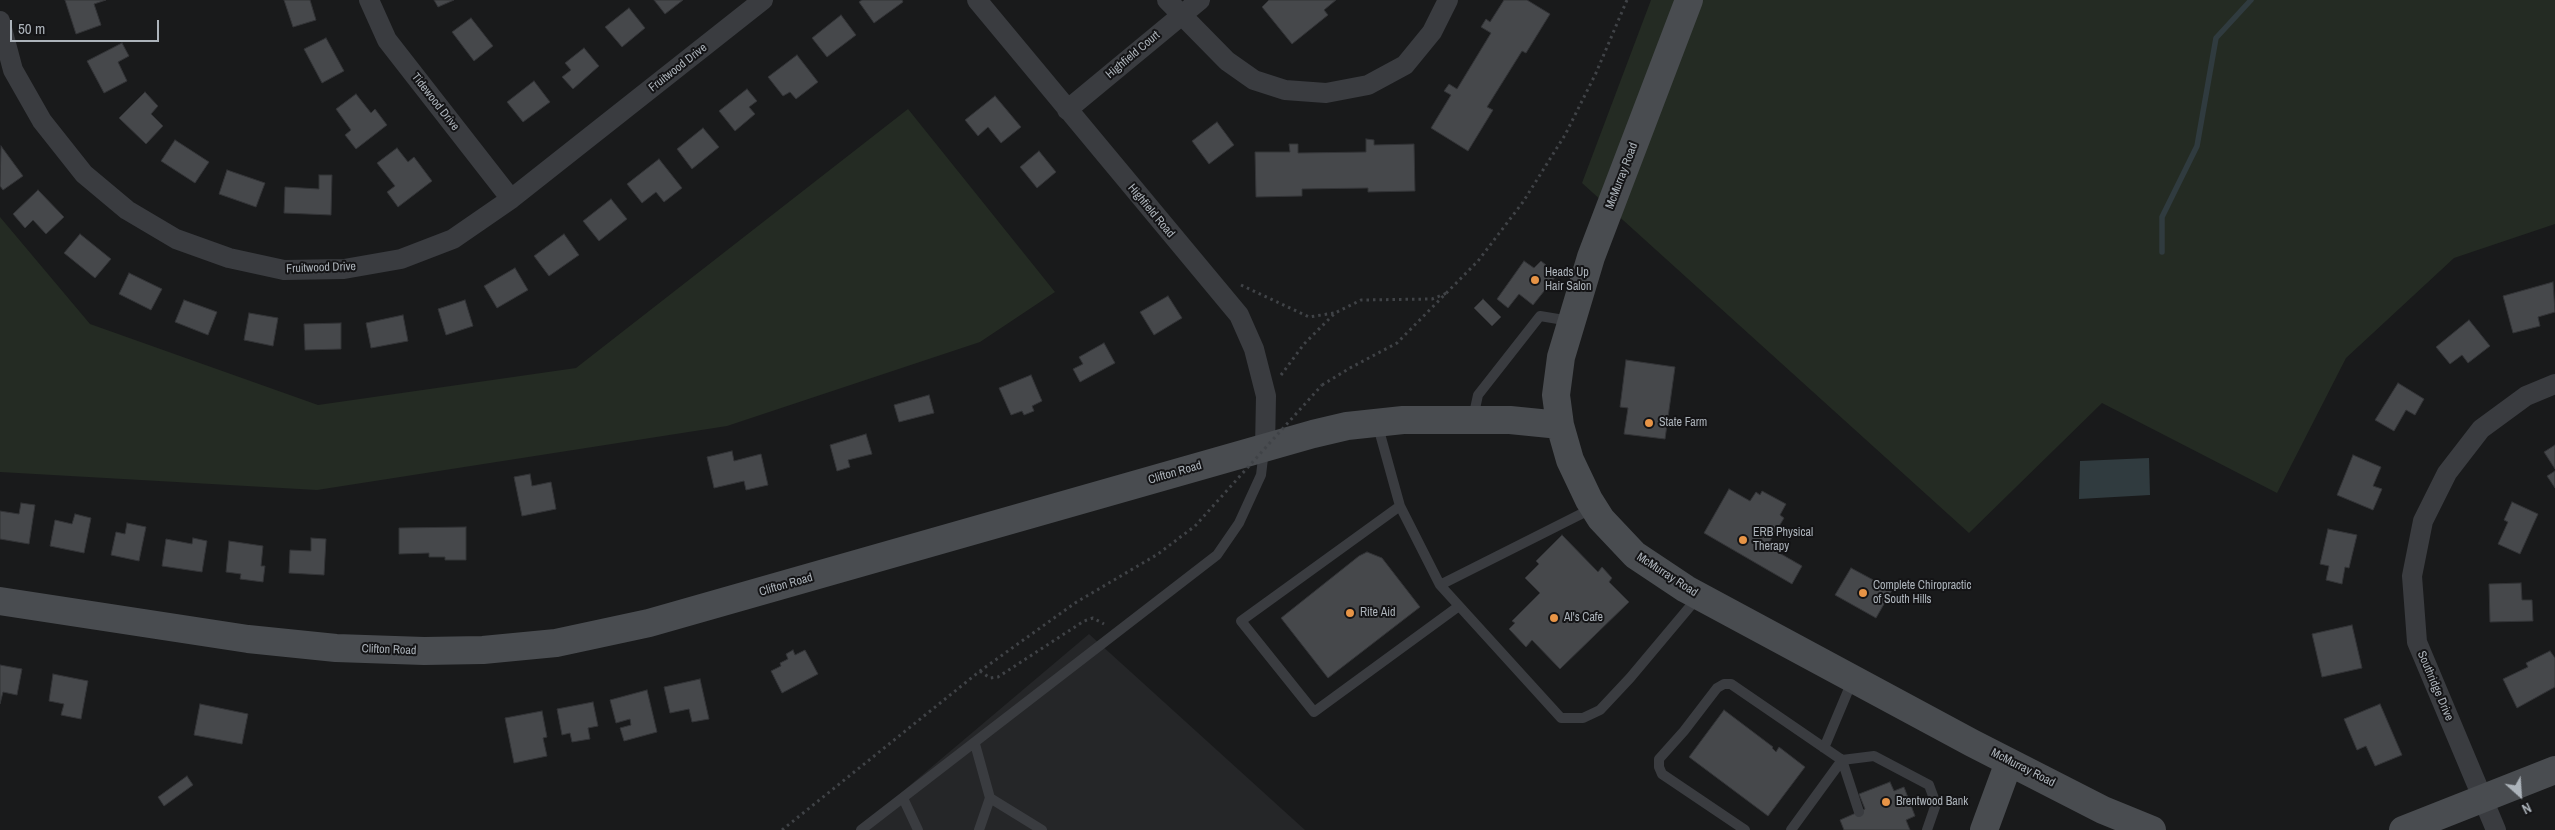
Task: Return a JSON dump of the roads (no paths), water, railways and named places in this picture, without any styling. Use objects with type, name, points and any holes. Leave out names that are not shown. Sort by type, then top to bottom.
[{"type":"main road","name":"McMurray Road","points":[[1689,0],[1591,257],[1570,321],[1557,378],[1556,396],[1560,425],[1578,480],[1593,508],[1635,555],[1699,596],[2009,762],[2103,810],[2152,830]]},
{"type":"main road","name":"Clifton Road","points":[[0,601],[200,632],[327,647],[424,651],[483,650],[556,643],[649,623],[1313,434],[1377,422],[1404,420],[1473,419],[1540,422],[1560,425]]},
{"type":"main road","points":[[1984,830],[2009,762]]},
{"type":"main road","points":[[2403,830],[2555,770]]},
{"type":"street","name":"Tidewood Drive","points":[[369,0],[387,40],[511,199]]},
{"type":"street","name":"Fruitwood Drive","points":[[0,21],[13,70],[42,121],[84,174],[127,210],[176,239],[229,258],[284,270],[344,270],[401,259],[453,239],[511,199],[763,0]]},
{"type":"street","name":"Highfield Road","points":[[977,0],[1238,315],[1254,349],[1266,396],[1265,448]]},
{"type":"street","points":[[1167,0],[1227,61],[1254,80],[1285,90],[1326,93],[1368,85],[1405,65],[1432,32],[1448,0]]},
{"type":"street","name":"Highfield Court","points":[[1067,110],[1200,0]]},
{"type":"street","name":"Southridge Drive","points":[[2496,830],[2417,642],[2412,576],[2423,521],[2447,473],[2481,429],[2526,396],[2555,384]]},
{"type":"lane","points":[[1473,419],[1478,395],[1540,316],[1570,321]]},
{"type":"lane","points":[[1377,422],[1400,506],[1440,585],[1561,718],[1583,718],[1600,710],[1630,678],[1699,596]]},
{"type":"lane","points":[[861,830],[975,744],[1217,555],[1239,523],[1261,475],[1265,448]]},
{"type":"lane","points":[[1400,506],[1241,622],[1314,712],[1459,606]]},
{"type":"lane","points":[[1440,585],[1593,508]]},
{"type":"lane","points":[[1824,748],[1853,678]]},
{"type":"lane","points":[[1745,830],[1662,774],[1659,767],[1659,759],[1684,731],[1717,688],[1724,684],[1731,684],[1842,760],[1859,812]]},
{"type":"lane","points":[[975,744],[990,798],[979,830]]},
{"type":"lane","points":[[1791,830],[1842,760],[1874,756],[1929,785],[1936,804],[1927,830]]},
{"type":"lane","points":[[903,798],[918,830]]},
{"type":"lane","points":[[990,798],[1042,830]]},
{"type":"waterway","points":[[2162,252],[2162,217],[2197,146],[2216,38],[2251,0]]},
{"type":"place","name":"Heads Up Hair Salon","points":[[1535,280]]},
{"type":"place","name":"State Farm","points":[[1649,423]]},
{"type":"place","name":"ERB Physical Therapy","points":[[1743,540]]},
{"type":"place","name":"Complete Chiropractic of South Hills","points":[[1863,593]]},
{"type":"place","name":"Rite Aid","points":[[1350,613]]},
{"type":"place","name":"Al's Cafe","points":[[1554,618]]},
{"type":"place","name":"Brentwood Bank","points":[[1886,802]]}]
